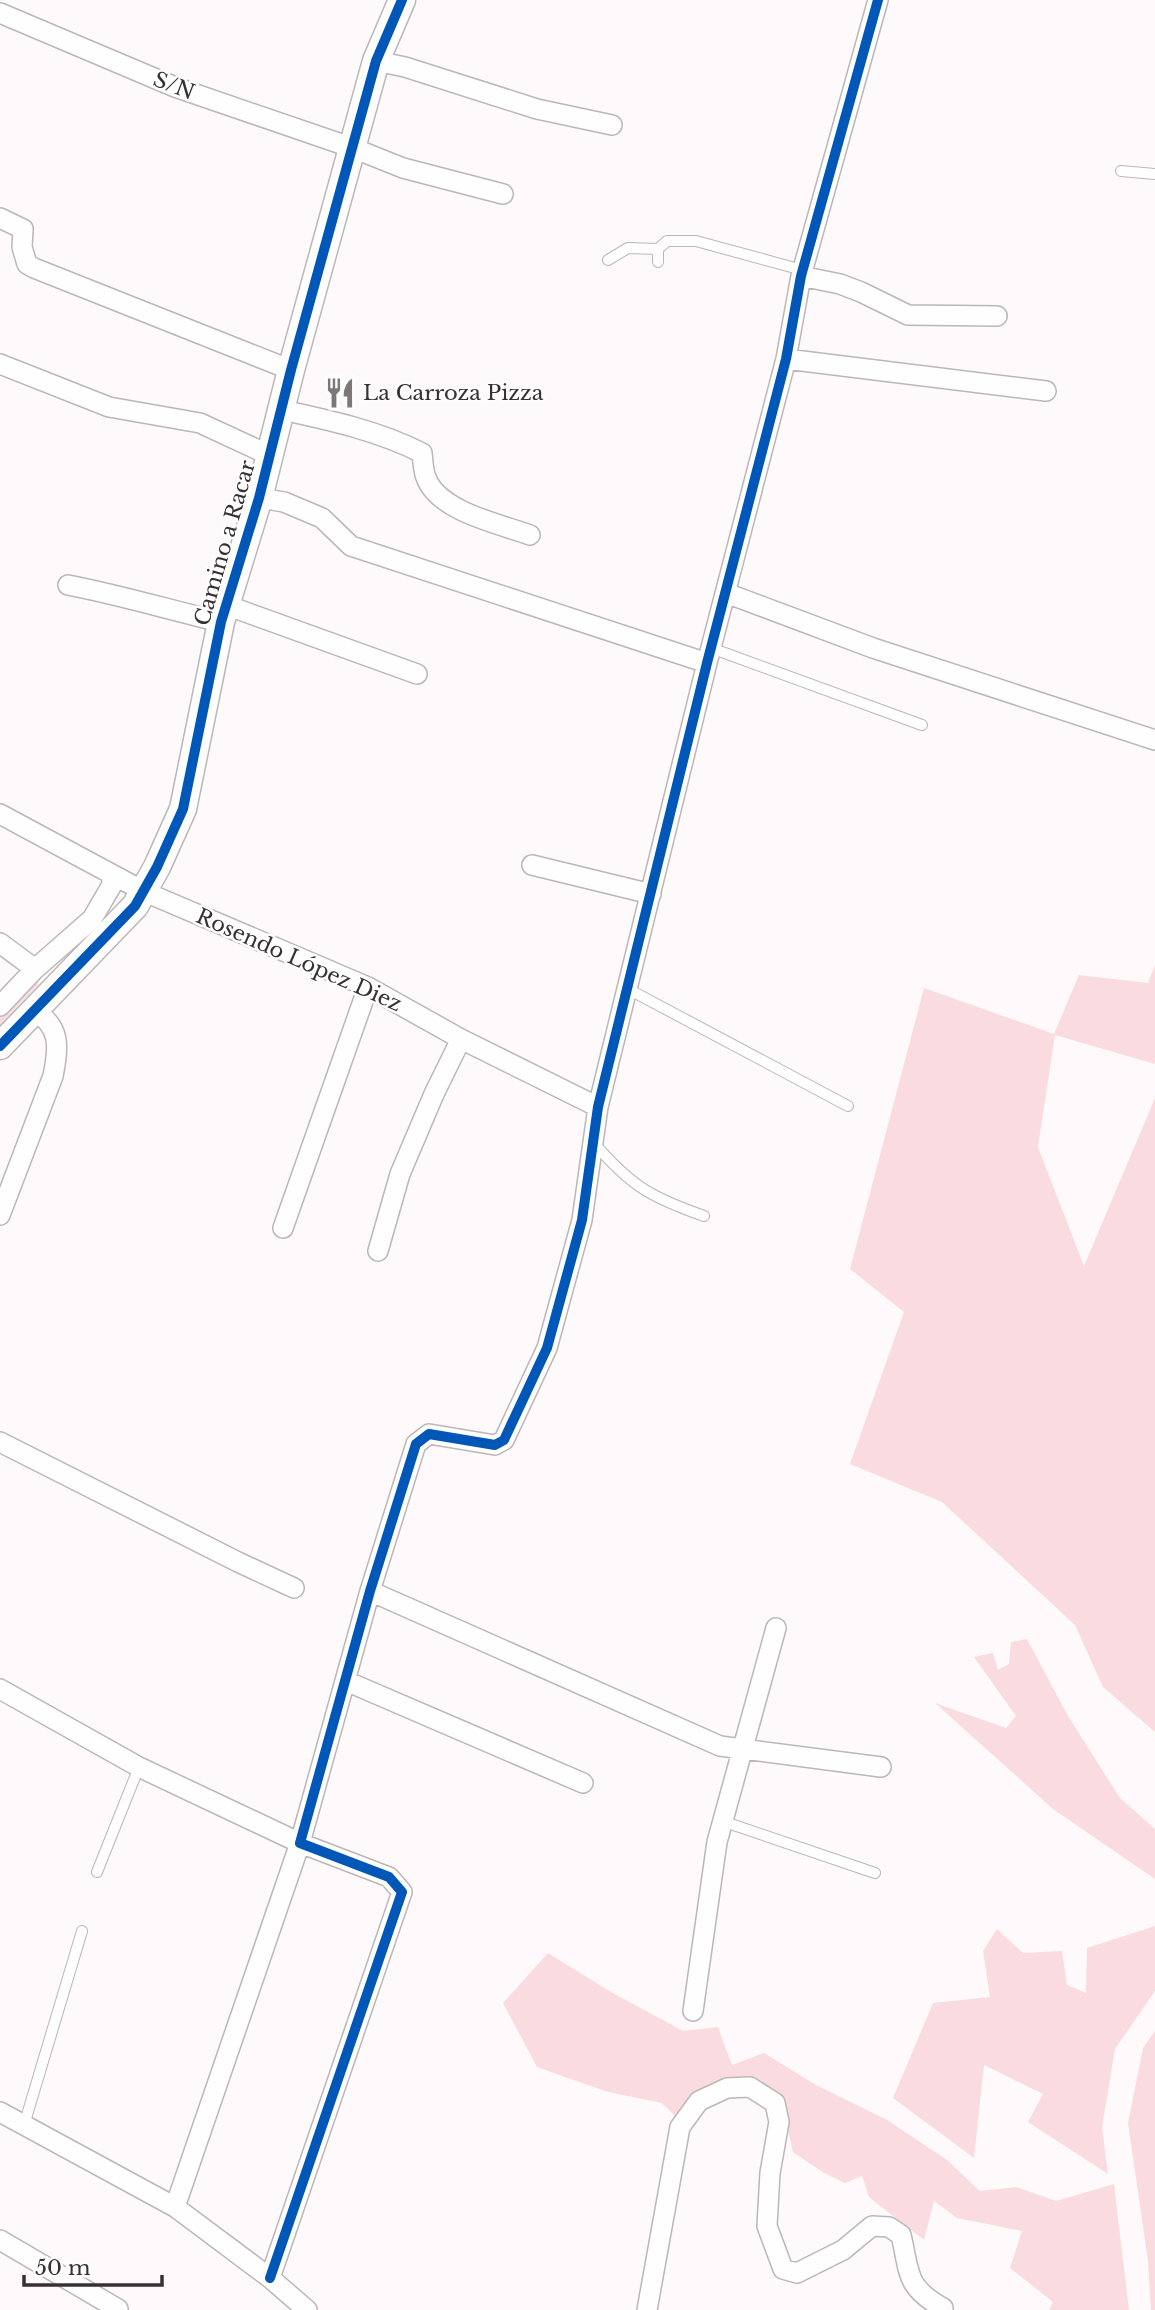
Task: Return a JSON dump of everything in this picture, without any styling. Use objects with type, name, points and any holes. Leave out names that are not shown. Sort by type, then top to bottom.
[{"type":"street","name":"Camino a Racar","points":[[0,1046],[140,899],[183,808],[224,613],[259,498],[291,370],[376,61],[402,0]]},
{"type":"street","points":[[175,2207],[300,1843],[370,1591],[416,1444],[429,1434],[495,1445],[504,1440],[547,1348],[582,1220],[598,1107],[709,655],[786,359],[802,275],[878,0]]},
{"type":"street","name":"S/N","points":[[0,13],[175,88],[353,148],[403,168],[503,194]]},
{"type":"street","points":[[376,61],[405,66],[537,109],[612,125]]},
{"type":"street","points":[[0,218],[23,229],[22,247],[27,264],[34,268],[291,370]]},
{"type":"street","points":[[802,275],[850,288],[879,299],[908,315],[998,316]]},
{"type":"street","points":[[786,359],[1046,391]]},
{"type":"street","points":[[0,364],[108,407],[200,423],[269,455]]},
{"type":"street","points":[[282,410],[401,442],[422,453],[427,480],[440,497],[457,509],[530,535]]},
{"type":"street","points":[[259,498],[284,502],[322,518],[351,546],[709,655]]},
{"type":"street","points":[[68,585],[117,594],[163,608],[224,613],[417,674]]},
{"type":"street","points":[[726,593],[873,648],[1155,740]]},
{"type":"street","name":"Rosendo López Diez","points":[[0,814],[110,874],[140,899],[368,987],[461,1039],[598,1107]]},
{"type":"street","points":[[532,865],[651,894]]},
{"type":"street","points":[[0,1006],[32,972],[92,919],[113,883],[110,874]]},
{"type":"street","points":[[4,945],[32,972]]},
{"type":"street","points":[[283,1228],[368,987]]},
{"type":"street","points":[[0,1215],[53,1076],[57,1058],[54,1027],[33,1010]]},
{"type":"street","points":[[379,1251],[400,1174],[461,1039]]},
{"type":"street","points":[[0,1442],[293,1588]]},
{"type":"street","points":[[370,1591],[720,1746],[881,1767]]},
{"type":"street","points":[[693,2011],[722,1821],[776,1628]]},
{"type":"street","points":[[345,1681],[583,1783]]},
{"type":"street","points":[[0,1689],[139,1767],[300,1843],[389,1877],[402,1892],[270,2278]]},
{"type":"street","points":[[647,2310],[680,2127],[699,2101],[727,2088],[750,2087],[775,2103],[779,2122],[770,2173],[767,2226],[783,2269],[797,2273],[843,2250],[872,2226],[889,2227],[901,2235],[909,2279],[926,2299],[943,2308]]},
{"type":"street","points":[[0,2112],[175,2207],[270,2278],[307,2310]]},
{"type":"street","points":[[0,2240],[118,2309]]},
{"type":"lane","points":[[1121,171],[1155,174]]},
{"type":"lane","points":[[608,260],[628,248],[658,249],[667,241],[696,241],[794,268],[802,275]]},
{"type":"lane","points":[[658,249],[658,262]]},
{"type":"lane","points":[[709,655],[922,725]]},
{"type":"lane","points":[[628,989],[848,1106]]},
{"type":"lane","points":[[593,1142],[619,1171],[645,1192],[704,1216]]},
{"type":"lane","points":[[97,1872],[139,1767]]},
{"type":"lane","points":[[722,1821],[875,1873]]},
{"type":"lane","points":[[24,2125],[82,1931]]},
{"type":"shaded area","points":[[1155,965],[1155,1064],[1055,1035],[1038,1147],[1084,1266],[1155,1098],[1155,1732],[1103,1687],[1075,1625],[942,1502],[850,1464],[904,1312],[850,1269],[924,988],[1054,1034],[1079,975],[1148,983]]},
{"type":"shaded area","points":[[39,971],[38,985],[0,1025],[0,1014]]},
{"type":"shaded area","points":[[1027,1639],[1068,1716],[1120,1798],[1155,1829],[1155,1879],[1053,1809],[935,1703],[1006,1728],[1016,1716],[974,1657],[993,1653],[998,1670],[1009,1664],[1011,1642]]},
{"type":"shaded area","points":[[1155,1926],[1155,1991],[1115,2049],[1102,2127],[1108,2174],[1028,2122],[1043,2094],[984,2065],[974,2158],[893,2098],[933,2003],[990,1997],[983,1951],[997,1929],[1023,1953],[1062,1951],[1067,1985],[1086,1993],[1087,1948]]},
{"type":"shaded area","points":[[548,1953],[611,1992],[683,2031],[718,2027],[732,2065],[764,2053],[816,2085],[887,2120],[947,2160],[980,2191],[1016,2187],[1056,2201],[1114,2184],[1129,2310],[1049,2310],[1053,2302],[1010,2268],[1022,2231],[957,2218],[934,2201],[924,2240],[869,2197],[862,2176],[845,2183],[824,2173],[793,2152],[782,2105],[723,2080],[695,2091],[675,2116],[662,2103],[608,2092],[537,2067],[503,2003]]},
{"type":"shaded area","points":[[1155,2031],[1155,2310],[1151,2310],[1148,2261],[1128,2123],[1143,2048]]},
{"type":"cycle path","points":[[0,1046],[135,906],[157,867],[183,809],[221,622],[259,498],[291,370],[376,61],[402,0]]},
{"type":"cycle path","points":[[270,2278],[402,1892],[389,1877],[300,1843],[370,1591],[416,1444],[429,1434],[495,1445],[504,1440],[547,1348],[582,1220],[598,1107],[707,663],[786,359],[801,276],[878,0]]},
{"type":"place","name":"La Carroza Pizza","points":[[340,393]]}]
